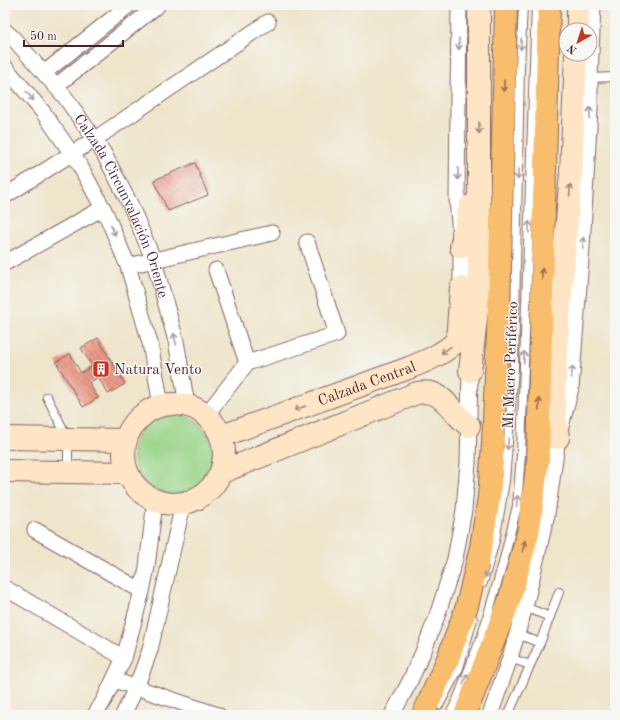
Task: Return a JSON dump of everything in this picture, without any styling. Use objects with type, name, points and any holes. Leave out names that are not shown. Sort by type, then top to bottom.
[{"type":"highway","points":[[423,715],[448,661],[467,606],[489,497],[499,310],[506,5]]},
{"type":"highway","points":[[465,715],[509,601],[528,533],[538,460],[549,5]]},
{"type":"street","points":[[44,73],[129,5]]},
{"type":"street","points":[[56,86],[158,5]]},
{"type":"street","points":[[459,5],[457,199],[461,247],[461,288],[470,371]]},
{"type":"street","points":[[392,715],[410,683],[437,616],[455,559],[464,510],[468,463],[470,371],[479,293],[480,5]]},
{"type":"street","points":[[578,5],[578,22]]},
{"type":"street","points":[[490,715],[518,634],[525,607],[547,514],[558,438],[571,388],[583,240],[590,109],[593,5]]},
{"type":"street","points":[[5,196],[95,139],[268,22]]},
{"type":"street","name":"Calzada Circunvalación Oriente","points":[[5,31],[13,38],[65,97],[103,152],[130,204],[154,261],[197,410]]},
{"type":"street","points":[[558,438],[554,405],[556,358],[571,173],[576,62]]},
{"type":"street","name":"Calzada Circunvalación Oriente","points":[[5,66],[43,112],[79,164],[103,208],[128,266],[150,343],[161,405]]},
{"type":"street","points":[[461,247],[470,210],[479,153]]},
{"type":"street","points":[[5,263],[103,208]]},
{"type":"street","points":[[128,266],[272,233]]},
{"type":"street","points":[[197,410],[247,363],[337,334],[307,242]]},
{"type":"street","points":[[216,270],[247,363]]},
{"type":"street","name":"Calzada Central","points":[[222,436],[406,369],[449,349],[457,341],[461,288]]},
{"type":"street","points":[[406,369],[417,373],[420,378],[420,389],[417,393]]},
{"type":"street","name":"Calzada Central","points":[[222,472],[417,393],[430,392],[438,395],[469,426]]},
{"type":"street","points":[[174,403],[197,410],[215,425],[222,436],[225,448],[225,461],[222,472],[213,487],[200,498],[183,504],[169,505],[155,501],[143,494],[127,473],[123,456],[126,440],[133,424],[145,412],[161,405],[174,403]]},
{"type":"street","points":[[5,438],[126,440]]},
{"type":"street","points":[[5,471],[127,473]]},
{"type":"street","points":[[94,715],[104,700],[124,658],[147,567],[155,501]]},
{"type":"street","points":[[124,715],[150,650],[183,504]]},
{"type":"street","points":[[35,530],[142,591]]},
{"type":"street","points":[[5,588],[124,658]]},
{"type":"street","points":[[114,680],[218,715]]},
{"type":"lane","points":[[480,593],[495,540],[505,481],[514,368],[520,76],[523,5]]},
{"type":"lane","name":"Mi Macro Periférico","points":[[449,715],[456,703],[482,635],[503,563],[516,506],[521,454],[536,5]]},
{"type":"lane","points":[[590,78],[615,77]]},
{"type":"lane","points":[[47,397],[68,439],[68,472]]},
{"type":"lane","points":[[509,713],[540,643],[559,592]]},
{"type":"lane","points":[[525,607],[550,617]]},
{"type":"lane","points":[[433,715],[459,668],[476,608]]},
{"type":"lane","points":[[518,634],[540,643]]},
{"type":"lane","points":[[510,658],[530,665]]},
{"type":"green space","points":[[165,414],[181,414],[202,425],[213,446],[213,462],[202,483],[181,494],[165,494],[151,488],[144,483],[139,476],[133,462],[133,446],[139,432],[144,425],[151,420]]},
{"type":"building","points":[[195,163],[208,195],[168,211],[154,180]]},
{"type":"building","name":"Natura Vento","points":[[98,338],[125,384],[108,394],[98,377],[89,383],[98,398],[83,407],[56,362],[70,354],[81,373],[92,366],[81,348]]},
{"type":"place","name":"Natura Vento","points":[[101,369]]}]
